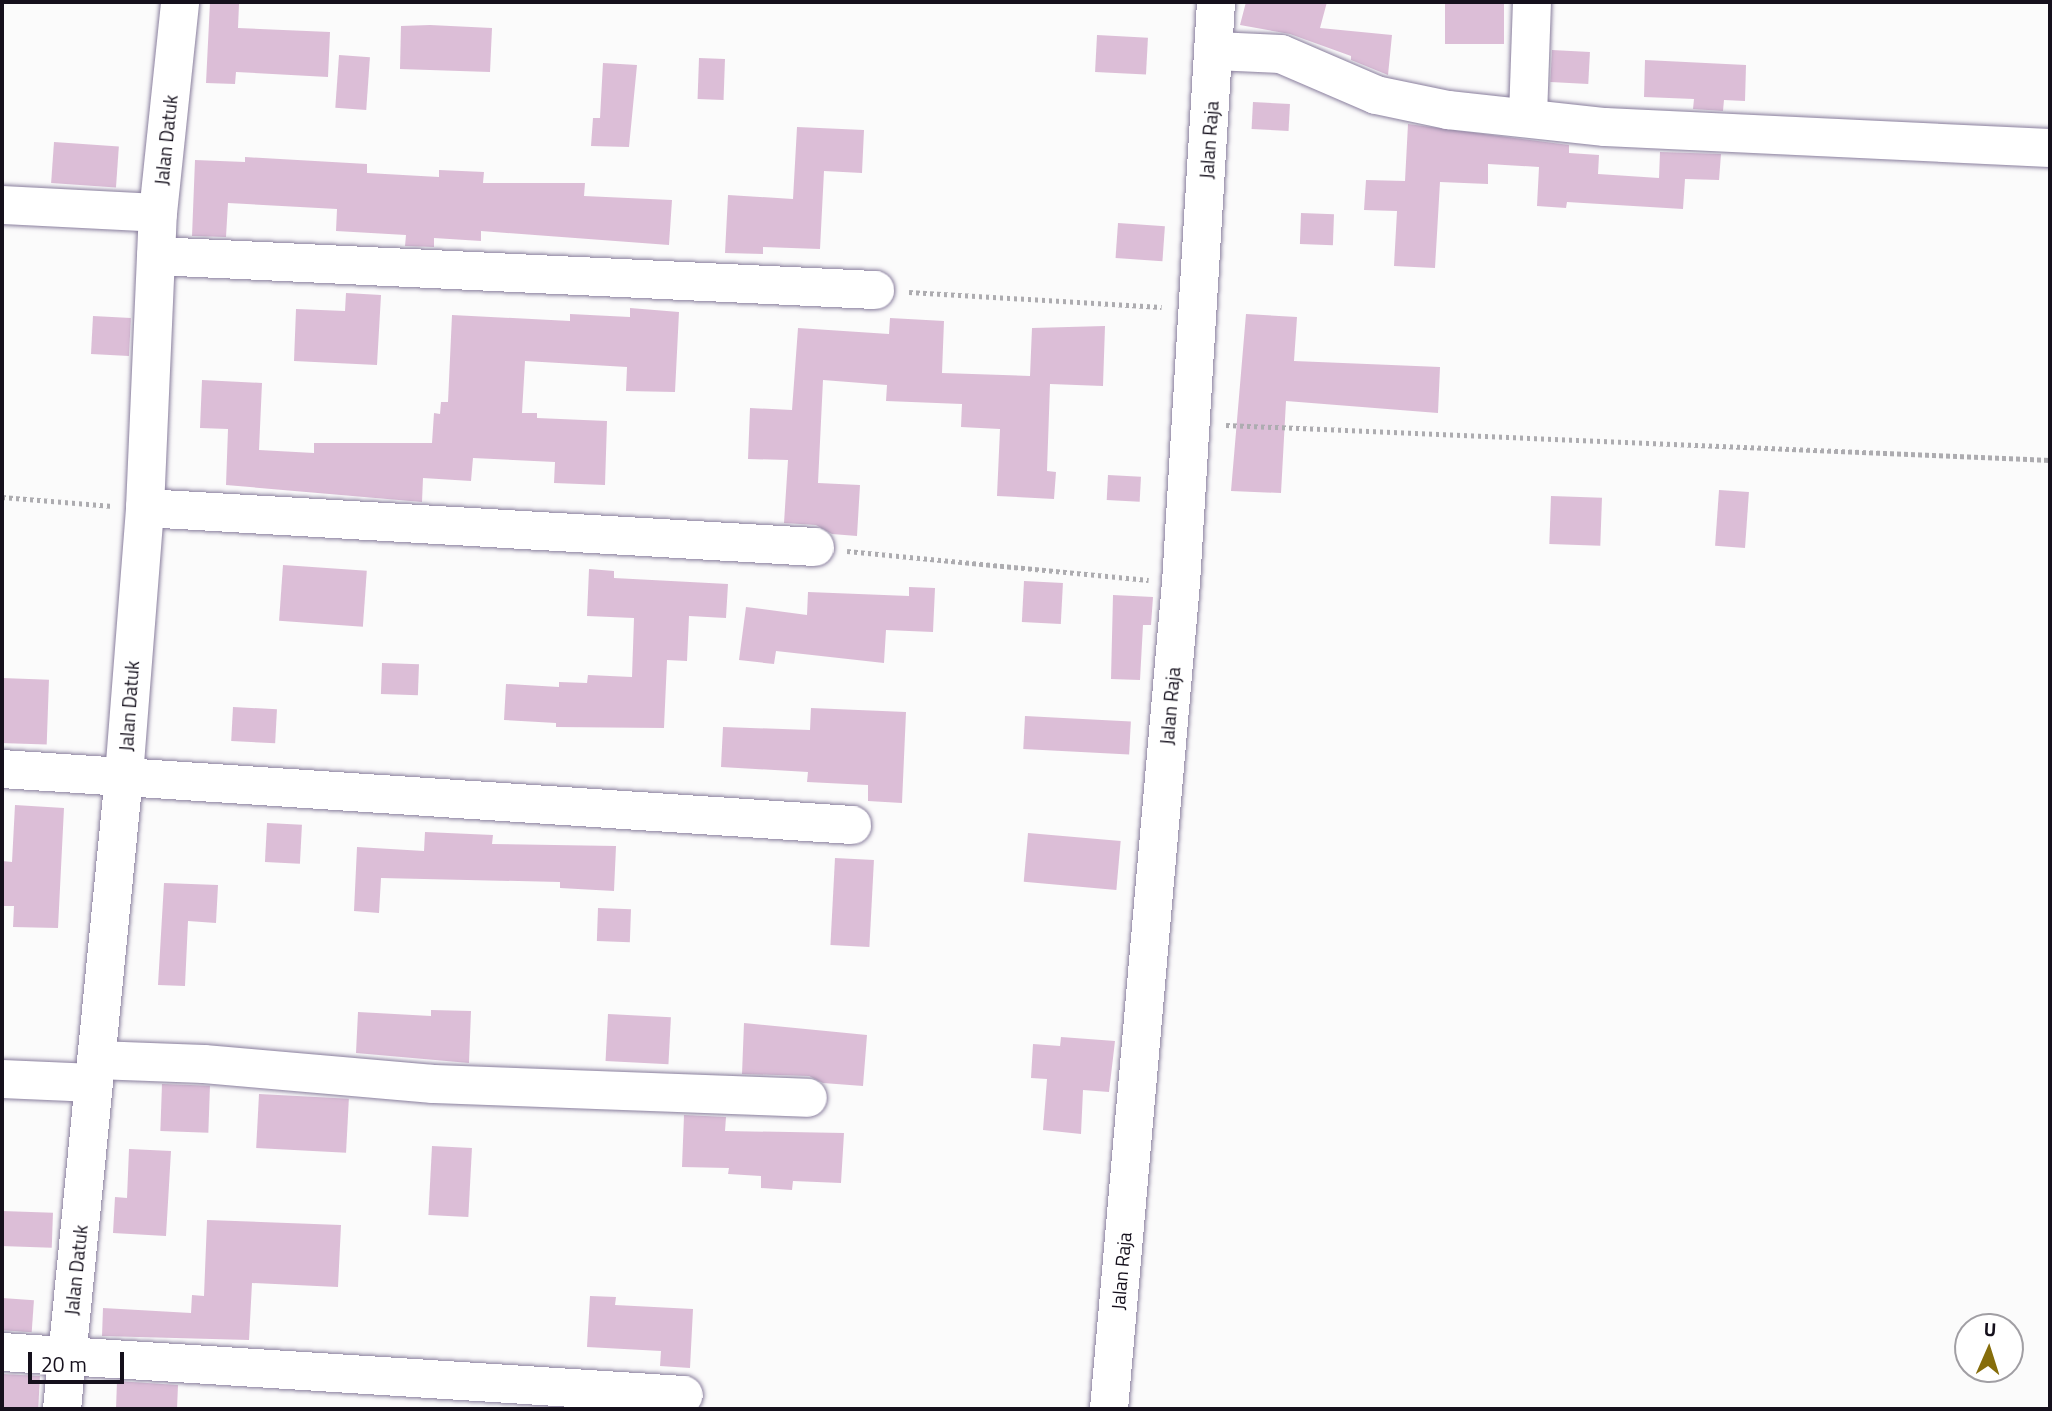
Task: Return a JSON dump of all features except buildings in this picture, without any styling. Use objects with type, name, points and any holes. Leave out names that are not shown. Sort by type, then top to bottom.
[{"type":"street","name":"Jalan Datuk","points":[[62,1409],[124,776],[145,508],[158,212],[180,2]]},
{"type":"street","name":"Jalan Raja","points":[[1109,1409],[1193,423],[1215,51],[1206,2]]},
{"type":"street","points":[[1528,116],[1531,2]]},
{"type":"street","points":[[1215,51],[1281,54],[1400,103],[1605,127],[2050,148]]},
{"type":"street","points":[[2,205],[158,212]]},
{"type":"street","points":[[156,256],[875,290]]},
{"type":"street","points":[[145,508],[815,547]]},
{"type":"street","points":[[2,769],[852,825]]},
{"type":"street","points":[[2,1079],[204,1063],[433,1084],[808,1098]]},
{"type":"street","points":[[2,1352],[684,1395]]},
{"type":"path","points":[[875,290],[1198,309]]},
{"type":"path","points":[[1193,423],[2050,460]]},
{"type":"path","points":[[2,497],[145,508]]},
{"type":"path","points":[[815,547],[1181,583]]}]
